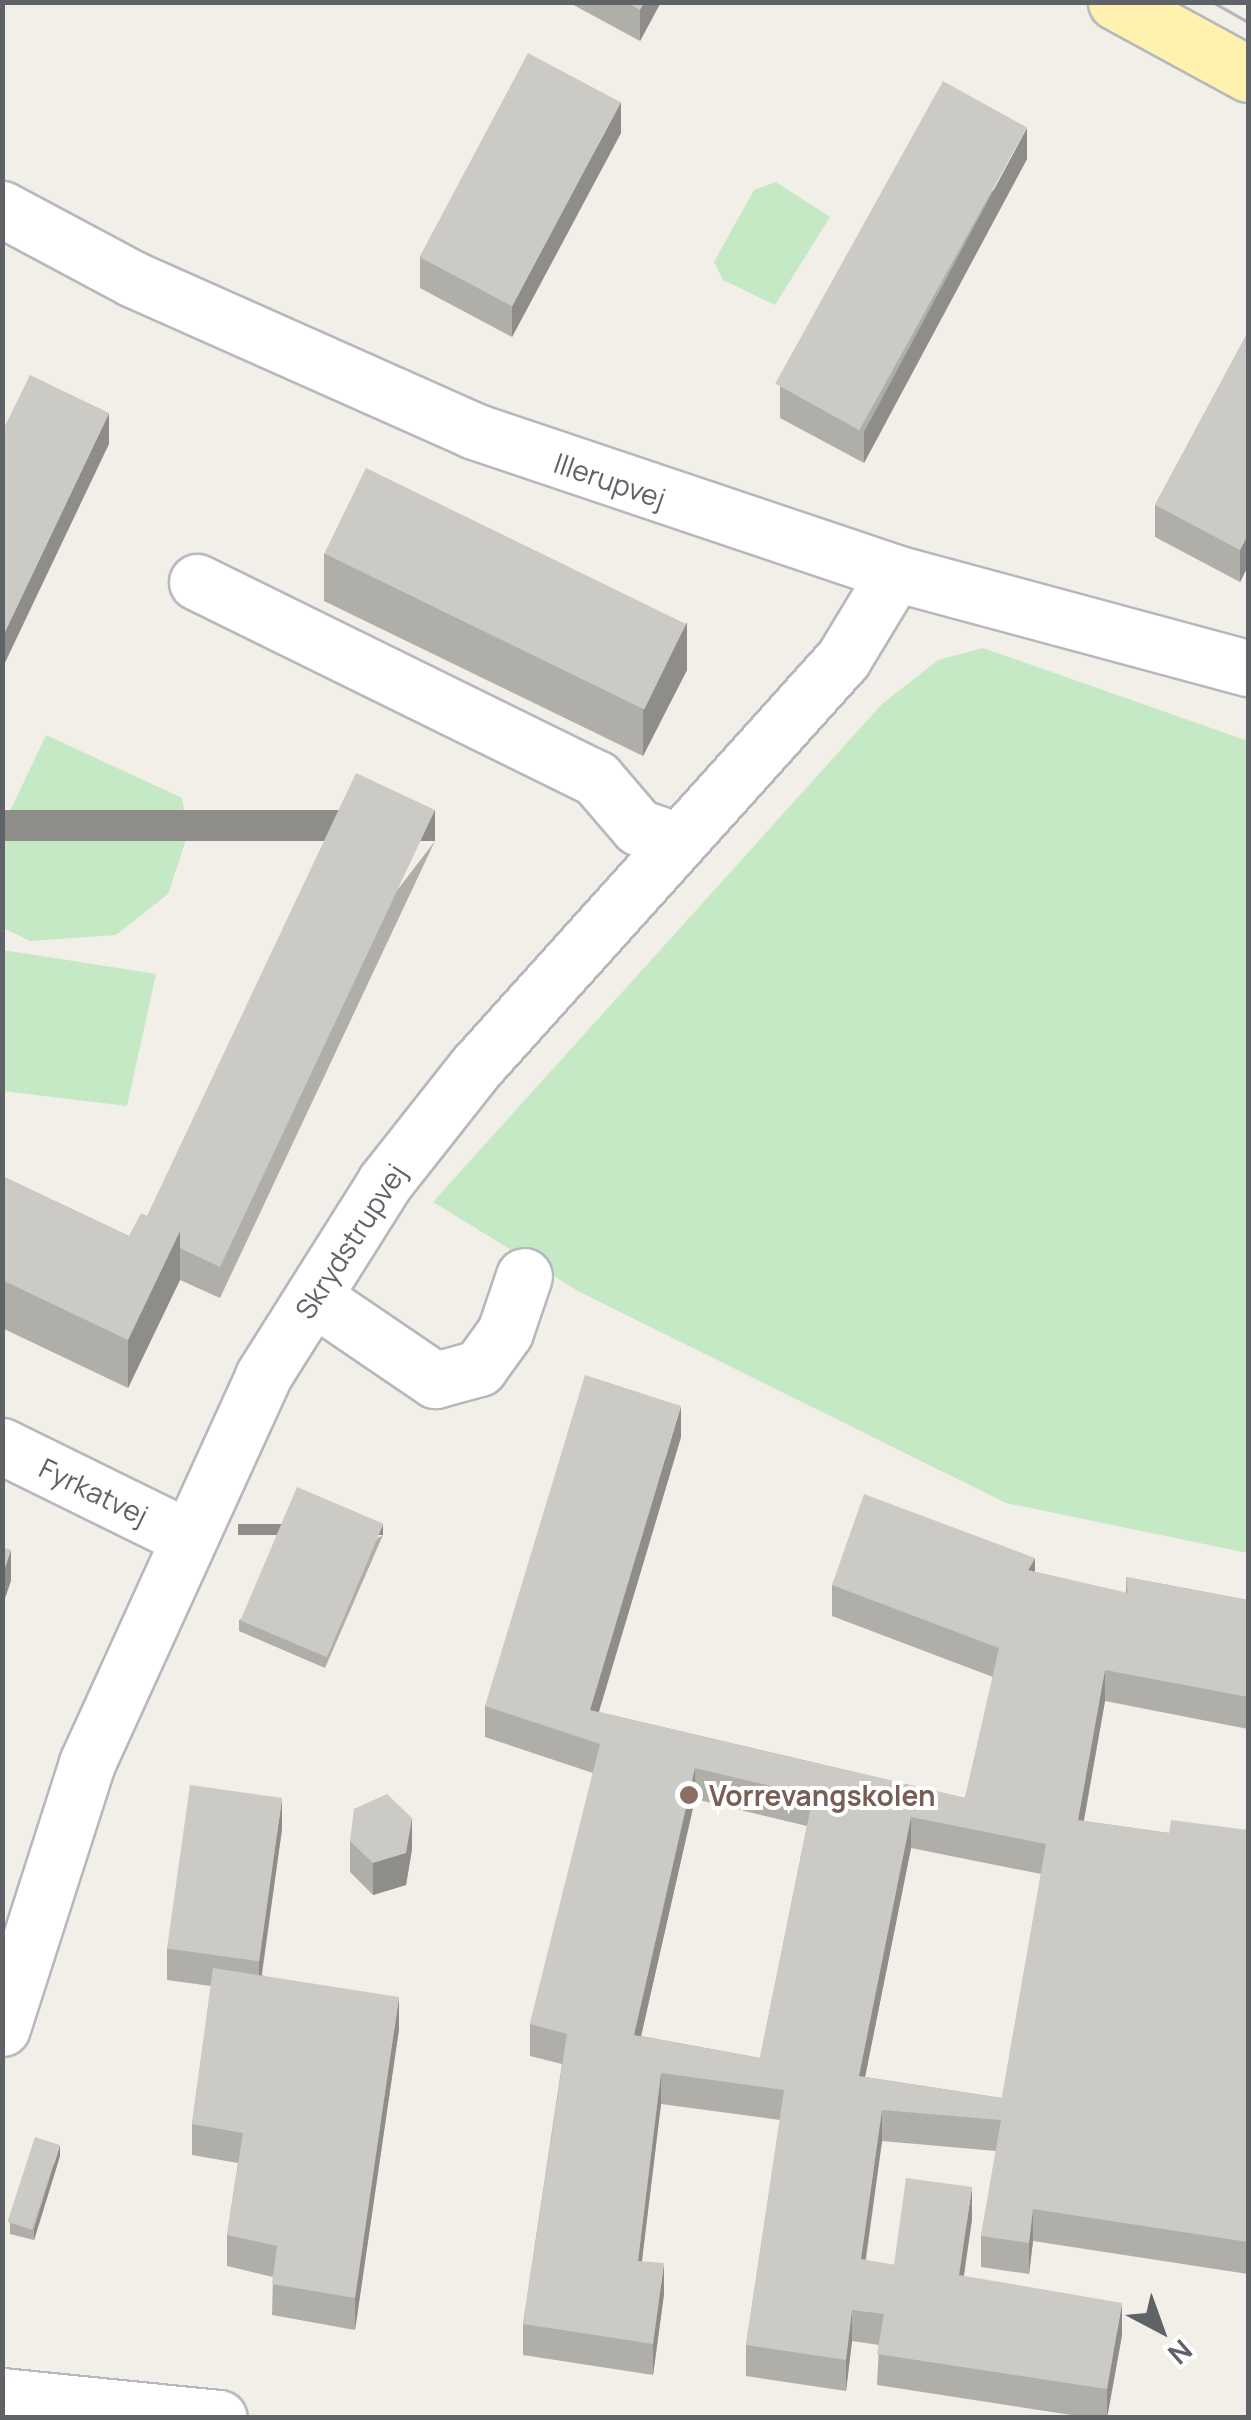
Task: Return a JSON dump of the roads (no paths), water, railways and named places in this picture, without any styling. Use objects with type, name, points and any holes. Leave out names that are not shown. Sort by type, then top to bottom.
[{"type":"main road","points":[[1116,2],[1248,74]]},
{"type":"street","name":"Illerupvej","points":[[2,209],[132,279],[474,431],[895,573],[1248,668]]},
{"type":"street","name":"Skrydstrupvej","points":[[2,2028],[88,1763],[186,1536],[312,1297],[385,1182],[475,1068],[675,840],[842,660],[895,573]]},
{"type":"street","points":[[197,582],[596,778],[638,827],[675,840]]},
{"type":"street","points":[[312,1297],[434,1380],[479,1368],[505,1332],[524,1276]]},
{"type":"street","name":"Fyrkatvej","points":[[2,1446],[186,1536]]},
{"type":"street","points":[[2,2396],[220,2418]]},
{"type":"tram line","points":[[1213,2],[1248,22]]},
{"type":"place","name":"Vorrevangskolen","points":[[689,1795]]}]
